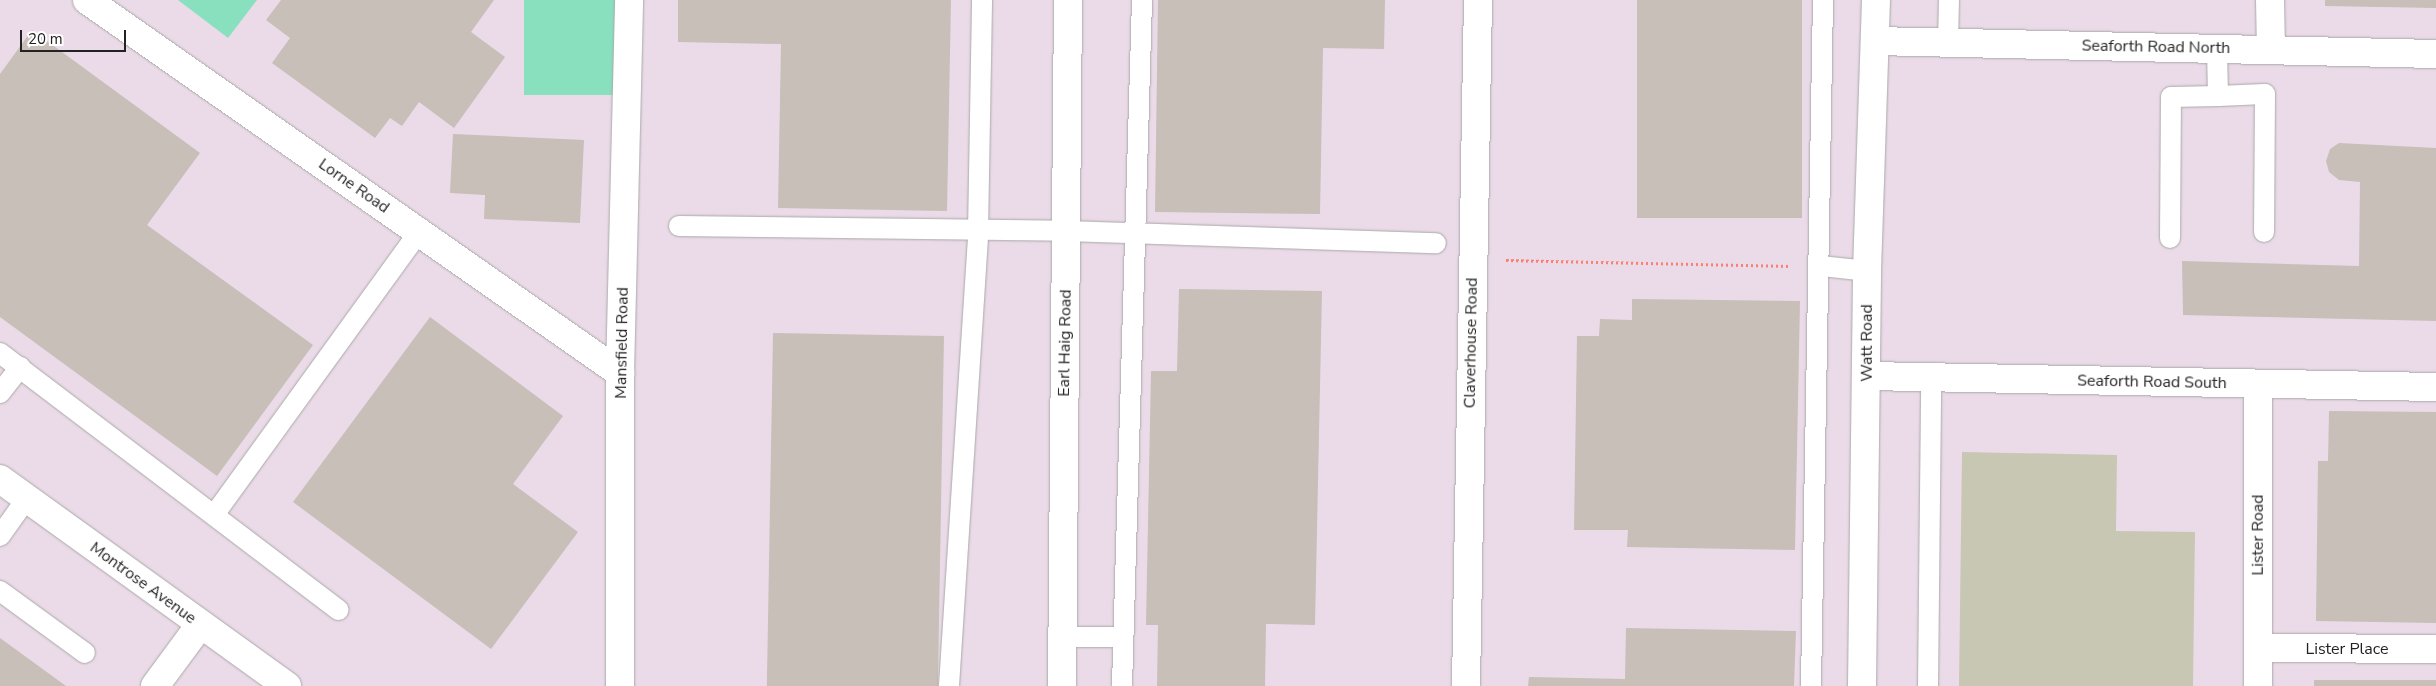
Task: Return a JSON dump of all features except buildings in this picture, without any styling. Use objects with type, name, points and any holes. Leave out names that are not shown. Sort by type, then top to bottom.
[{"type":"street","name":"Lorne Road","points":[[87,0],[620,373]]},
{"type":"street","name":"Mansfield Road","points":[[620,686],[620,373],[629,0]]},
{"type":"street","name":"Earl Haig Road","points":[[1062,686],[1068,0]]},
{"type":"street","name":"Claverhouse Road","points":[[1466,686],[1478,0]]},
{"type":"street","name":"Watt Road","points":[[1862,686],[1867,271],[1876,0]]},
{"type":"street","points":[[2270,0],[2271,50]]},
{"type":"street","name":"Seaforth Road North","points":[[1875,41],[2436,54]]},
{"type":"street","name":"Seaforth Road South","points":[[1867,376],[2436,387]]},
{"type":"street","name":"Lister Road","points":[[2258,384],[2258,686]]},
{"type":"street","name":"Montrose Avenue","points":[[0,479],[287,686]]},
{"type":"street","points":[[155,686],[200,625]]},
{"type":"street","name":"Lister Place","points":[[2259,648],[2436,649]]},
{"type":"lane","points":[[949,686],[978,232],[982,0]]},
{"type":"lane","points":[[1122,686],[1142,0]]},
{"type":"lane","points":[[1811,686],[1821,266],[1823,0]]},
{"type":"lane","points":[[1948,43],[1949,0]]},
{"type":"lane","points":[[2217,49],[2218,96]]},
{"type":"lane","points":[[2170,238],[2171,97],[2265,94],[2264,232]]},
{"type":"lane","points":[[679,226],[978,232],[1066,231],[1436,243]]},
{"type":"lane","points":[[214,515],[419,232]]},
{"type":"lane","points":[[1821,266],[1867,271]]},
{"type":"lane","points":[[0,353],[338,610]]},
{"type":"lane","points":[[0,393],[20,367]]},
{"type":"lane","points":[[1928,686],[1931,378]]},
{"type":"lane","points":[[0,536],[27,498]]},
{"type":"lane","points":[[0,591],[85,653]]},
{"type":"lane","points":[[1063,637],[1123,637]]},
{"type":"path","points":[[1472,259],[1821,266]]},
{"type":"shaded area","points":[[0,0],[2436,0],[2436,686],[0,686]]},
{"type":"shaded area","points":[[1962,452],[2117,455],[2116,531],[2195,532],[2193,686],[1959,686]]},
{"type":"green space","points":[[178,0],[257,0],[228,38]]},
{"type":"green space","points":[[524,0],[616,0],[616,95],[524,95]]}]
